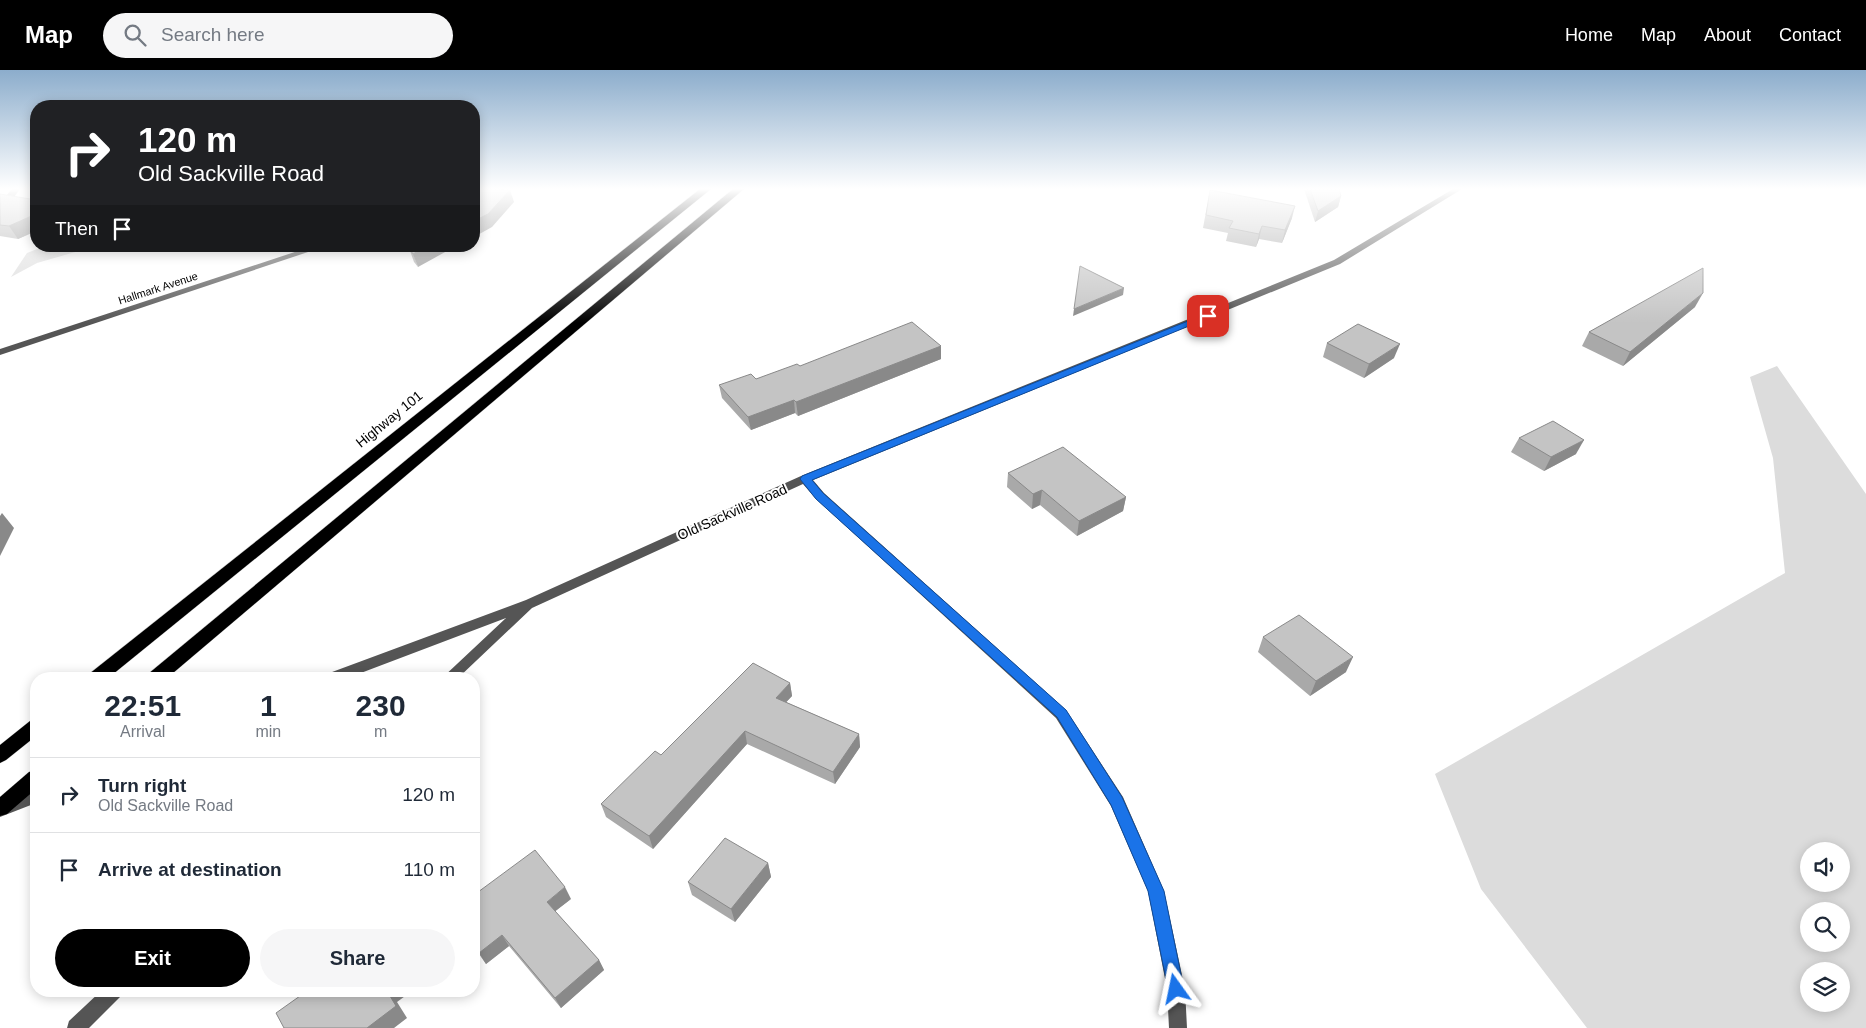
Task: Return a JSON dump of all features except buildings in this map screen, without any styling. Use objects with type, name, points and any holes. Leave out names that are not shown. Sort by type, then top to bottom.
[{"type":"highway","name":"Highway 101","points":[[104,672],[650,234]]},
{"type":"highway","points":[[162,672],[686,234]]},
{"type":"highway","points":[[0,755],[30,731]]},
{"type":"highway","points":[[0,809],[30,783]]},
{"type":"street","name":"Old Sackville Road","points":[[346,672],[531,603],[805,479],[1337,262],[1384,234]]},
{"type":"street","name":"Hallmark Avenue","points":[[0,352],[304,252]]},
{"type":"street","points":[[805,479],[820,496],[1061,714],[1117,802],[1156,891],[1176,989],[1178,1028]]},
{"type":"street","points":[[456,672],[531,603]]},
{"type":"street","points":[[0,809],[30,798]]},
{"type":"street","points":[[76,1028],[108,997]]},
{"type":"shaded area","points":[[75,252],[37,263],[11,277],[27,253]]},
{"type":"shaded area","points":[[1777,366],[1866,494],[1866,1028],[1587,1028],[1481,889],[1435,774],[1785,573],[1773,458],[1750,377]]},
{"type":"route","points":[[1176,989],[1156,891],[1117,802],[1061,714],[820,496],[805,479],[1208,316]]}]
